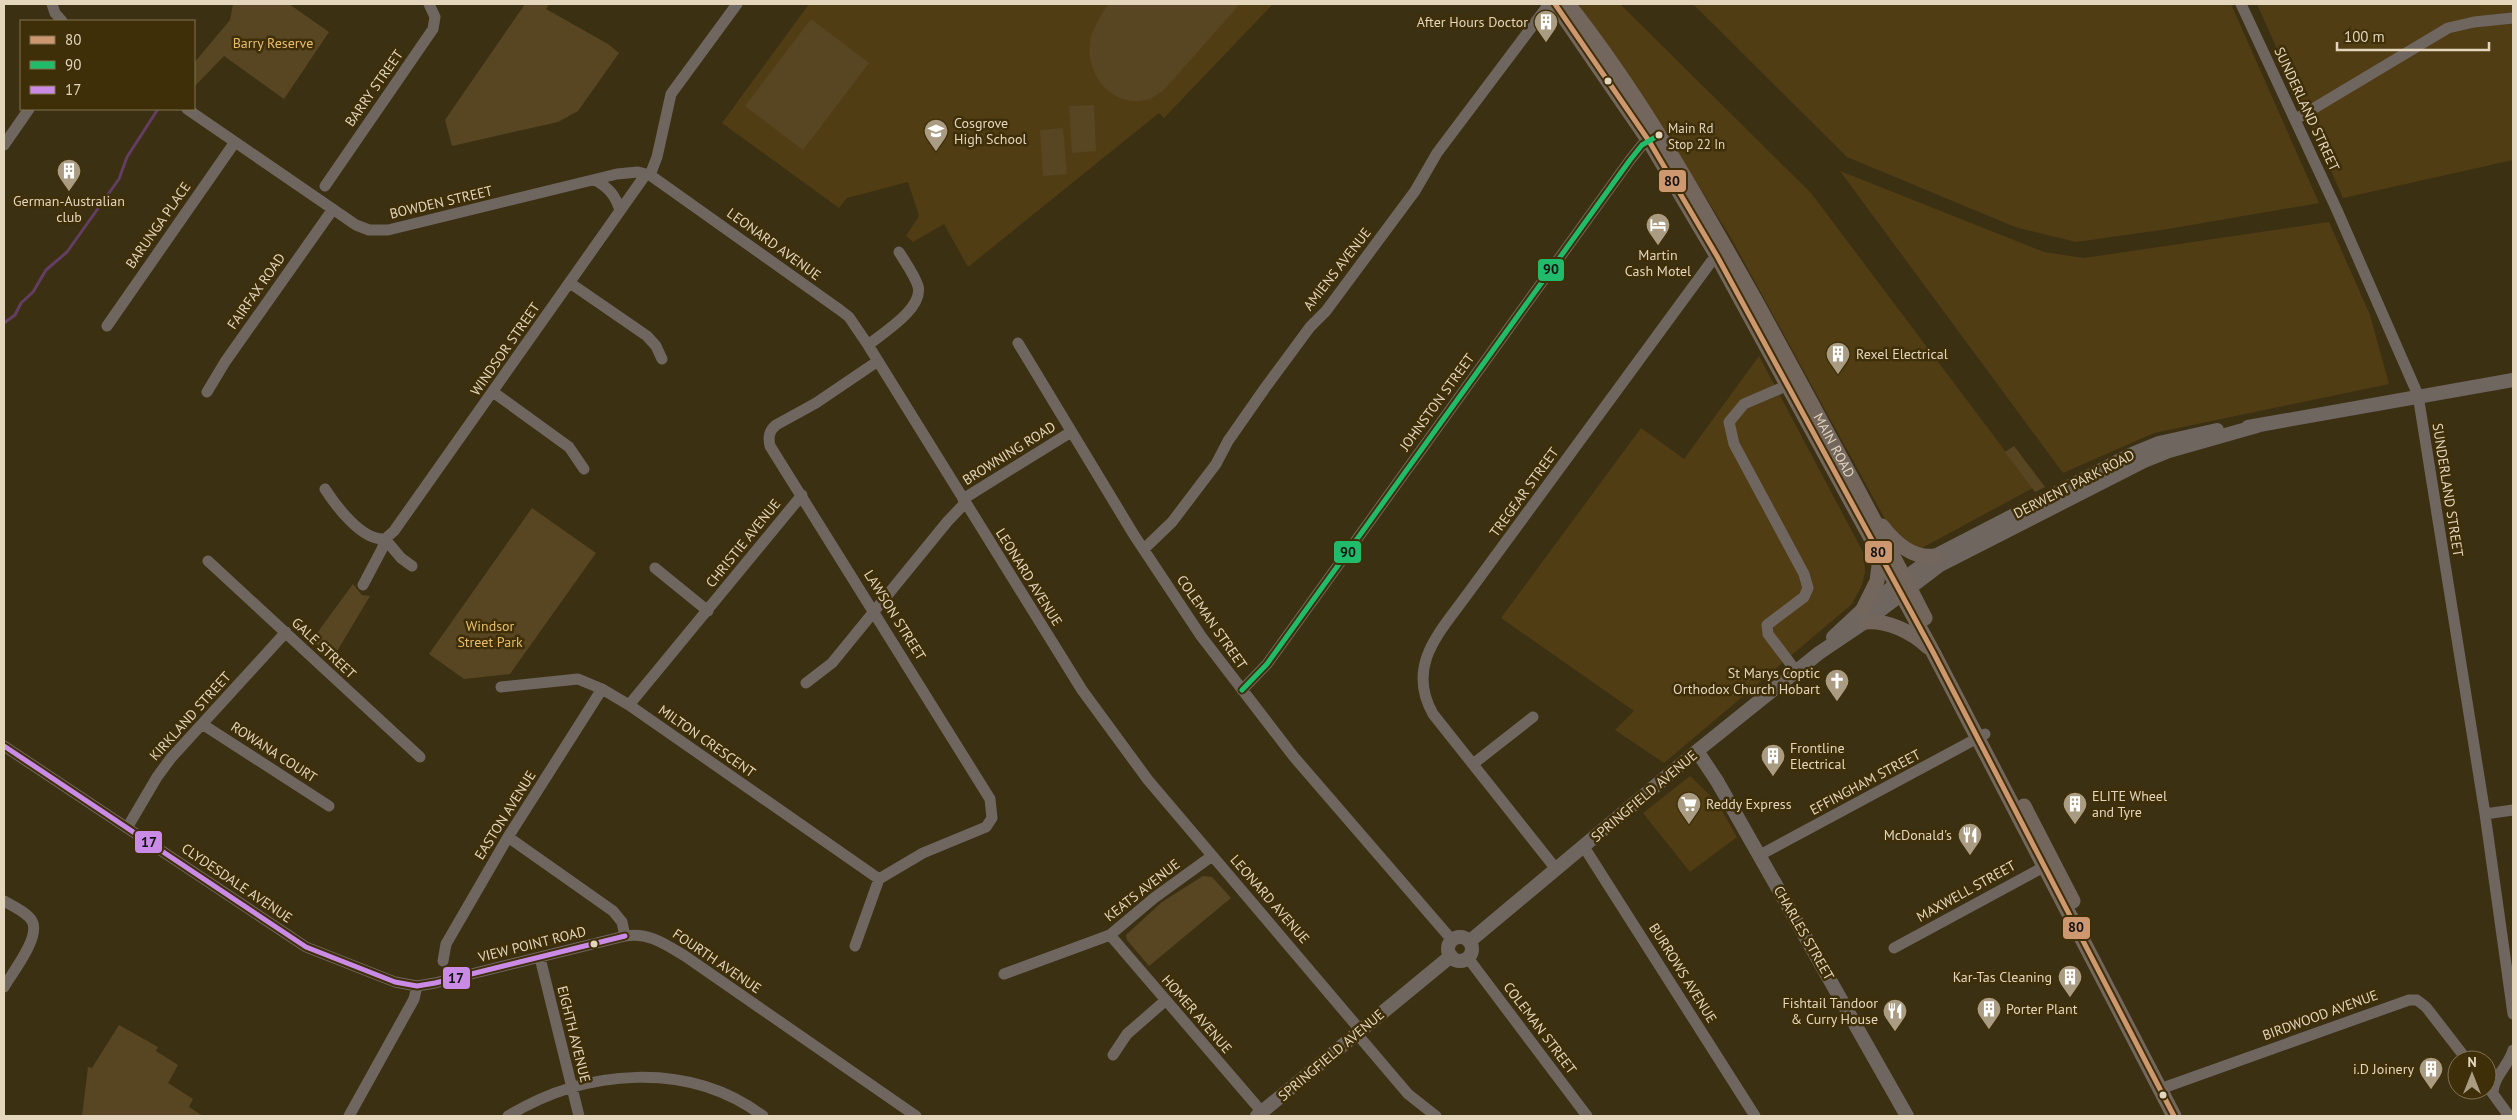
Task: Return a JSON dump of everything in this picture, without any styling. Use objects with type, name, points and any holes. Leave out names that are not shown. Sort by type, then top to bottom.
[{"type":"main road","name":"MAIN ROAD","points":[[1555,4],[1654,138]]},
{"type":"main road","name":"MAIN ROAD","points":[[1568,4],[1654,138],[1722,253],[1794,383],[1863,498],[1933,652],[1981,736]]},
{"type":"main road","name":"MAIN ROAD","points":[[1794,383],[1880,558],[1903,586],[2049,864],[2164,1087],[2174,1116]]},
{"type":"main road","points":[[1863,498],[1892,539],[1920,556],[1935,556]]},
{"type":"main road","points":[[1880,558],[1877,582],[1864,615],[1874,621],[1904,630],[1922,641],[1933,652]]},
{"type":"main road","name":"MAIN ROAD","points":[[2164,1087],[2185,1116]]},
{"type":"street","points":[[52,4],[55,13],[61,20]]},
{"type":"street","name":"BARRY STREET","points":[[325,186],[433,29],[435,17],[430,4]]},
{"type":"street","name":"WINDSOR STREET","points":[[364,585],[385,539],[394,531],[620,210],[648,174],[657,157],[671,94],[737,4]]},
{"type":"street","name":"AMIENS AVENUE","points":[[1145,548],[1168,527],[1216,464],[1228,441],[1265,388],[1310,327],[1326,311],[1415,191],[1437,153],[1549,4]]},
{"type":"street","name":"SUNDERLAND STREET","points":[[2241,4],[2296,120],[2418,395],[2484,814],[2513,1014]]},
{"type":"street","points":[[2296,120],[2448,28],[2474,22],[2513,18]]},
{"type":"street","points":[[4,146],[9,128],[28,110]]},
{"type":"street","name":"BOWDEN STREET","points":[[188,110],[363,228],[384,231],[628,172],[648,174]]},
{"type":"street","name":"JOHNSTON STREET","points":[[1242,690],[1267,664],[1630,160],[1642,146],[1654,138]]},
{"type":"street","name":"BARUNGA PLACE","points":[[107,326],[235,142]]},
{"type":"street","name":"LEONARD AVENUE","points":[[648,174],[849,317],[868,344],[1082,690],[1113,735],[1359,1032],[1400,1086],[1417,1103],[1436,1116]]},
{"type":"street","points":[[595,180],[607,186],[620,210]]},
{"type":"street","name":"FAIRFAX ROAD","points":[[207,392],[225,362],[333,209]]},
{"type":"street","points":[[868,344],[896,324],[917,301],[918,285],[899,252]]},
{"type":"street","name":"TREGEAR STREET","points":[[1556,869],[1427,704],[1422,684],[1426,656],[1466,596],[1722,253]]},
{"type":"street","points":[[570,282],[647,336],[656,346],[662,359]]},
{"type":"street","name":"COLEMAN STREET","points":[[1018,343],[1070,432],[1134,535],[1145,548],[1186,616],[1294,757],[1452,940]]},
{"type":"street","name":"LAWSON STREET","points":[[878,361],[816,403],[784,420],[771,430],[768,439],[770,446],[875,610],[990,799],[992,818],[986,827],[977,832],[923,853],[879,879]]},
{"type":"street","name":"DERWENT PARK ROAD","points":[[1903,586],[1940,565],[2144,461],[2169,451],[2257,426],[2418,395],[2513,380]]},
{"type":"street","points":[[1794,383],[1744,404],[1729,422],[1730,430],[1741,458],[1804,574],[1808,588],[1800,601],[1767,625],[1768,634],[1796,672]]},
{"type":"street","points":[[493,392],[570,447],[584,469]]},
{"type":"street","name":"DERWENT PARK ROAD","points":[[1903,586],[1935,556],[2116,462],[2159,443],[2218,430],[2257,426]]},
{"type":"street","name":"BROWNING ROAD","points":[[806,683],[832,663],[964,501],[1070,432]]},
{"type":"street","points":[[326,488],[342,513],[367,535],[379,540],[385,539],[401,558],[412,566]]},
{"type":"street","name":"CHRISTIE AVENUE","points":[[630,705],[802,495]]},
{"type":"street","name":"GALE STREET","points":[[208,561],[420,757]]},
{"type":"street","name":"CHRISTIE AVENUE","points":[[655,568],[708,610]]},
{"type":"street","name":"SPRINGFIELD AVENUE","points":[[1470,941],[1697,751],[1864,615],[1903,586]]},
{"type":"street","name":"KIRKLAND STREET","points":[[127,828],[164,767],[286,632]]},
{"type":"street","name":"MILTON CRESCENT","points":[[501,687],[578,679],[602,689],[630,705],[879,879]]},
{"type":"street","name":"EASTON AVENUE","points":[[443,961],[446,944],[508,837],[602,689]]},
{"type":"street","points":[[1473,764],[1533,717]]},
{"type":"street","name":"ROWANA COURT","points":[[202,724],[329,806]]},
{"type":"street","name":"EFFINGHAM STREET","points":[[1760,855],[1981,736]]},
{"type":"street","name":"CLYDESDALE AVENUE","points":[[5,751],[127,828],[311,950],[396,982],[417,986]]},
{"type":"street","name":"CHARLES STREET","points":[[1697,751],[1717,781],[1760,855],[1907,1116]]},
{"type":"street","points":[[2484,814],[2513,810]]},
{"type":"street","points":[[508,837],[613,911],[622,922],[625,936]]},
{"type":"street","name":"BURROWS AVENUE","points":[[1584,847],[1755,1116]]},
{"type":"street","name":"KEATS AVENUE","points":[[1004,974],[1110,934],[1154,898],[1212,856]]},
{"type":"street","name":"MAXWELL STREET","points":[[1894,948],[2049,864]]},
{"type":"street","points":[[855,946],[879,879]]},
{"type":"street","points":[[4,901],[30,919],[34,930],[32,940],[4,987]]},
{"type":"street","name":"FOURTH AVENUE","points":[[625,936],[640,934],[652,937],[685,956],[916,1116]]},
{"type":"street","name":"HOMER AVENUE","points":[[1110,934],[1259,1114]]},
{"type":"street","name":"VIEW POINT ROAD","points":[[417,986],[540,958],[625,936]]},
{"type":"street","points":[[1461,937],[1470,941],[1472,952],[1468,958],[1457,960],[1451,956],[1449,946],[1452,940],[1461,937]]},
{"type":"street","name":"SPRINGFIELD AVENUE","points":[[1259,1114],[1451,956]]},
{"type":"street","name":"EIGHTH AVENUE","points":[[540,958],[579,1116]]},
{"type":"street","name":"COLEMAN STREET","points":[[1468,958],[1583,1115]]},
{"type":"street","points":[[350,1116],[414,999],[417,986]]},
{"type":"street","points":[[1112,1055],[1127,1034],[1166,1000]]},
{"type":"street","name":"BIRDWOOD AVENUE","points":[[2164,1087],[2409,1000],[2417,1000],[2426,1007],[2459,1050]]},
{"type":"street","points":[[2497,1076],[2509,1061],[2513,1050]]},
{"type":"street","points":[[508,1116],[571,1087],[614,1079],[660,1077],[703,1086],[741,1102],[763,1116]]},
{"type":"street","points":[[2497,1099],[2509,1116]]},
{"type":"shaded area","name":"Cosgrove High School","points":[[809,4],[1273,4],[1164,118],[1159,113],[968,267],[944,224],[913,242],[906,236],[919,216],[908,182],[847,198],[839,208],[722,123]]},
{"type":"shaded area","points":[[1577,4],[1620,4],[1811,193],[2033,488],[1920,549],[1905,542],[1886,521],[1731,238],[1695,180]]},
{"type":"shaded area","points":[[1693,4],[2231,4],[2319,203],[2168,229],[2076,242],[2015,227],[1847,157]]},
{"type":"shaded area","points":[[2257,4],[2513,4],[2513,160],[2343,198]]},
{"type":"shaded area","points":[[1840,171],[2044,252],[2084,258],[2329,222],[2370,315],[2389,384],[2154,433],[2063,473]]},
{"type":"shaded area","points":[[1759,356],[1864,554],[1865,572],[1862,585],[1852,604],[1664,763],[1615,730],[1634,711],[1501,618],[1641,428],[1684,459]]},
{"type":"shaded area","points":[[1690,776],[1717,802],[1737,837],[1690,872],[1643,813]]},
{"type":"green space","name":"Barry Reserve","points":[[233,4],[289,4],[329,32],[284,99],[224,56],[195,86],[195,62],[230,20]]},
{"type":"green space","points":[[525,4],[549,4],[546,9],[608,44],[619,53],[578,111],[558,122],[452,146],[445,120]]},
{"type":"green space","points":[[1108,4],[1240,4],[1163,91],[1150,99],[1137,101],[1125,100],[1114,95],[1097,78],[1092,67],[1090,55],[1091,37],[1097,22]]},
{"type":"green space","points":[[811,19],[869,63],[803,150],[745,106]]},
{"type":"green space","points":[[1094,105],[1096,151],[1072,153],[1069,106]]},
{"type":"green space","points":[[1063,128],[1067,174],[1043,176],[1040,130]]},
{"type":"green space","points":[[2014,446],[2045,487],[2035,492],[2005,452]]},
{"type":"green space","name":"Windsor Street Park","points":[[532,508],[596,553],[510,674],[464,679],[429,654]]},
{"type":"green space","points":[[353,584],[362,595],[370,596],[333,658],[312,640]]},
{"type":"green space","points":[[1203,876],[1212,877],[1231,898],[1149,966],[1127,940],[1126,935],[1162,902]]},
{"type":"green space","points":[[119,1025],[158,1047],[156,1051],[178,1065],[168,1083],[193,1099],[189,1107],[203,1116],[82,1116],[88,1067],[92,1068]]},
{"type":"waterway","points":[[4,323],[15,315],[21,303],[33,292],[46,270],[67,252],[119,179],[127,157],[157,110]]},
{"type":"transit line","name":"80","points":[[1555,4],[1649,141],[1717,256],[1933,652],[2174,1116]]},
{"type":"transit line","name":"90","points":[[1242,690],[1267,664],[1630,160],[1642,145],[1659,135]]},
{"type":"transit line","name":"17","points":[[4,746],[306,947],[395,982],[417,986],[435,983],[625,936]]},
{"type":"place","name":"After Hours Doctor","points":[[1546,43]]},
{"type":"place","name":"Main Rd Stop 22 In","points":[[1659,135]]},
{"type":"place","name":"Cosgrove High School","points":[[936,152]]},
{"type":"place","name":"German-Australian club","points":[[69,192]]},
{"type":"place","name":"Martin Cash Motel","points":[[1658,246]]},
{"type":"place","name":"Rexel Electrical","points":[[1838,375]]},
{"type":"place","name":"St Marys Coptic Orthodox Church Hobart","points":[[1837,702]]},
{"type":"place","name":"Frontline Electrical","points":[[1773,777]]},
{"type":"place","name":"Reddy Express","points":[[1689,825]]},
{"type":"place","name":"ELITE Wheel and Tyre","points":[[2075,825]]},
{"type":"place","name":"McDonald's","points":[[1970,856]]},
{"type":"place","name":"Kar-Tas Cleaning","points":[[2070,998]]},
{"type":"place","name":"Porter Plant","points":[[1989,1030]]},
{"type":"place","name":"Fishtail Tandoor & Curry House","points":[[1895,1032]]},
{"type":"place","name":"i.D Joinery","points":[[2431,1090]]}]
